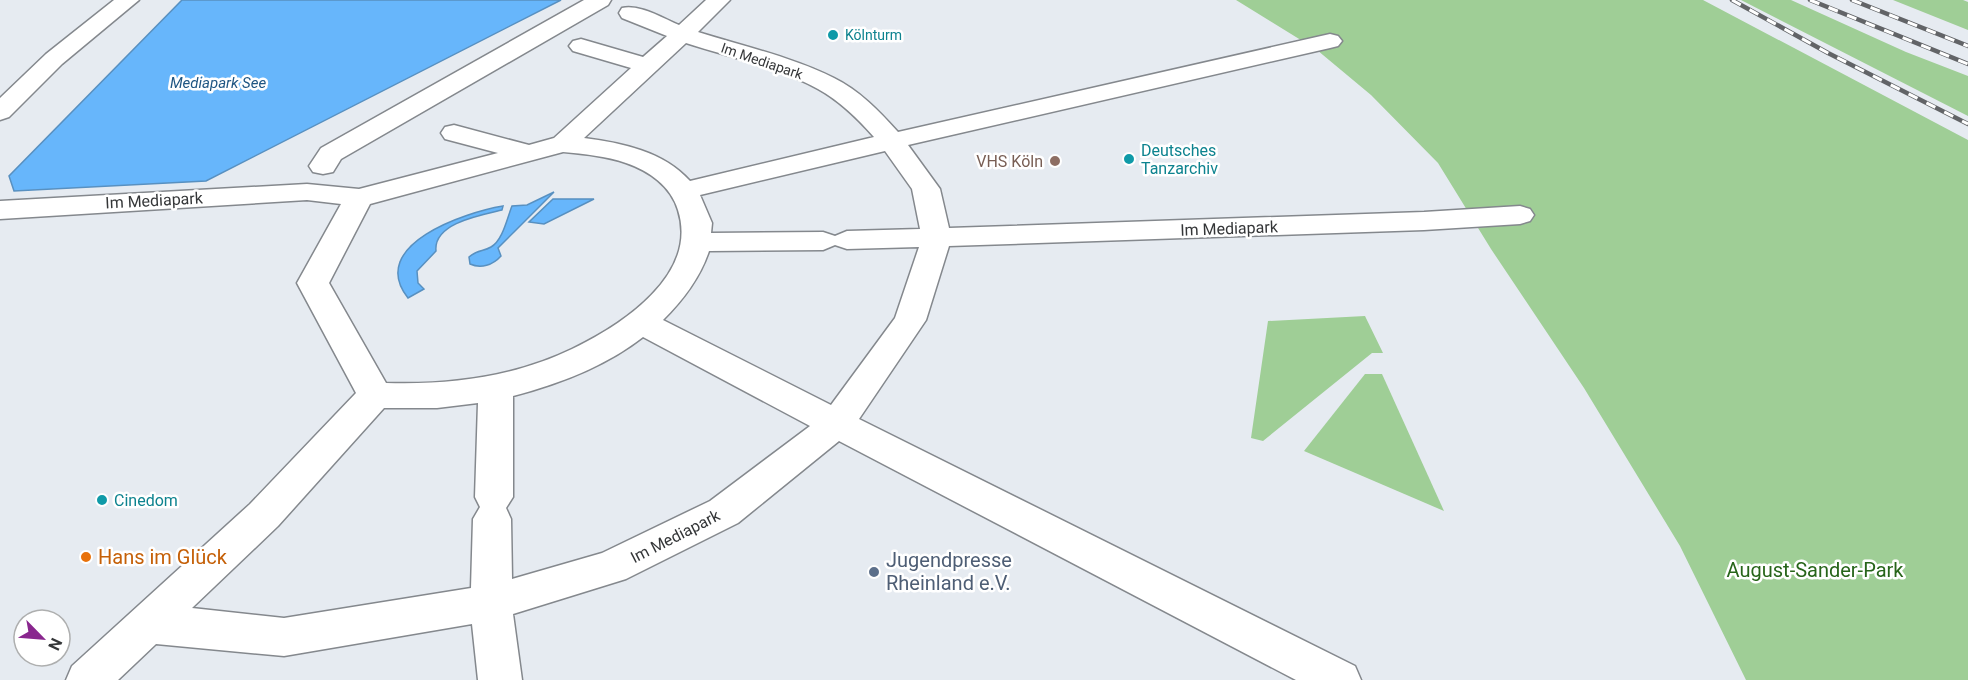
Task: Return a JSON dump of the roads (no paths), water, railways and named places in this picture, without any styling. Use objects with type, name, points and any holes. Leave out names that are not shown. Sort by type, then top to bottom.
[{"type":"street","points":[[54,59],[95,0]]},
{"type":"street","points":[[0,112],[54,59],[128,0]]},
{"type":"street","name":"Im Mediapark","points":[[563,144],[719,0]]},
{"type":"street","name":"Im Mediapark","points":[[147,625],[192,627],[284,638],[491,603],[612,567],[724,512],[837,424],[910,320],[937,238],[926,189],[892,141],[866,112],[827,84],[787,68],[608,7],[563,40],[398,116],[330,154],[316,177]]},
{"type":"street","points":[[563,40],[648,66]]},
{"type":"street","points":[[684,191],[1330,40]]},
{"type":"street","name":"Im Mediapark","points":[[398,116],[529,153]]},
{"type":"street","name":"Im Mediapark","points":[[0,210],[316,177],[359,198],[563,144],[595,147],[640,160],[669,176],[684,191],[694,210],[698,231],[693,254],[682,277],[665,300],[641,322],[612,343],[577,362],[538,377],[496,389],[455,396],[413,398],[375,395]]},
{"type":"street","points":[[88,680],[264,515],[375,395],[313,283],[359,198]]},
{"type":"street","name":"Im Mediapark","points":[[696,242],[937,238],[1424,221],[1520,215]]},
{"type":"street","points":[[641,322],[1339,680]]},
{"type":"street","points":[[496,389],[491,603],[500,680]]},
{"type":"water","name":"Mediapark See","points":[[182,0],[561,0],[206,181],[14,191],[9,176]]},
{"type":"water","points":[[554,192],[498,248],[501,256],[498,259],[483,266],[470,264],[469,257],[491,247],[499,239],[512,206],[527,205]]},
{"type":"water","points":[[553,199],[594,199],[544,224],[529,222]]},
{"type":"water","points":[[503,206],[502,210],[460,222],[442,233],[437,241],[436,251],[417,271],[418,283],[424,289],[408,298],[399,279],[400,262],[410,247],[426,234],[446,224],[467,215]]},
{"type":"railway","points":[[1732,0],[1828,53],[1968,124]]},
{"type":"railway","points":[[1810,0],[1968,64]]},
{"type":"railway","points":[[1852,0],[1968,46]]},
{"type":"place","name":"Kölnturm","points":[[833,35]]},
{"type":"place","name":"Deutsches Tanzarchiv","points":[[1129,159]]},
{"type":"place","name":"VHS Köln","points":[[1055,161]]},
{"type":"place","name":"Cinedom","points":[[102,500]]},
{"type":"place","name":"Hans im Glück","points":[[86,557]]},
{"type":"place","name":"Jugendpresse Rheinland e.V.","points":[[874,572]]},
{"type":"park label","name":"August-Sander-Park","points":[[1815,570]]}]
